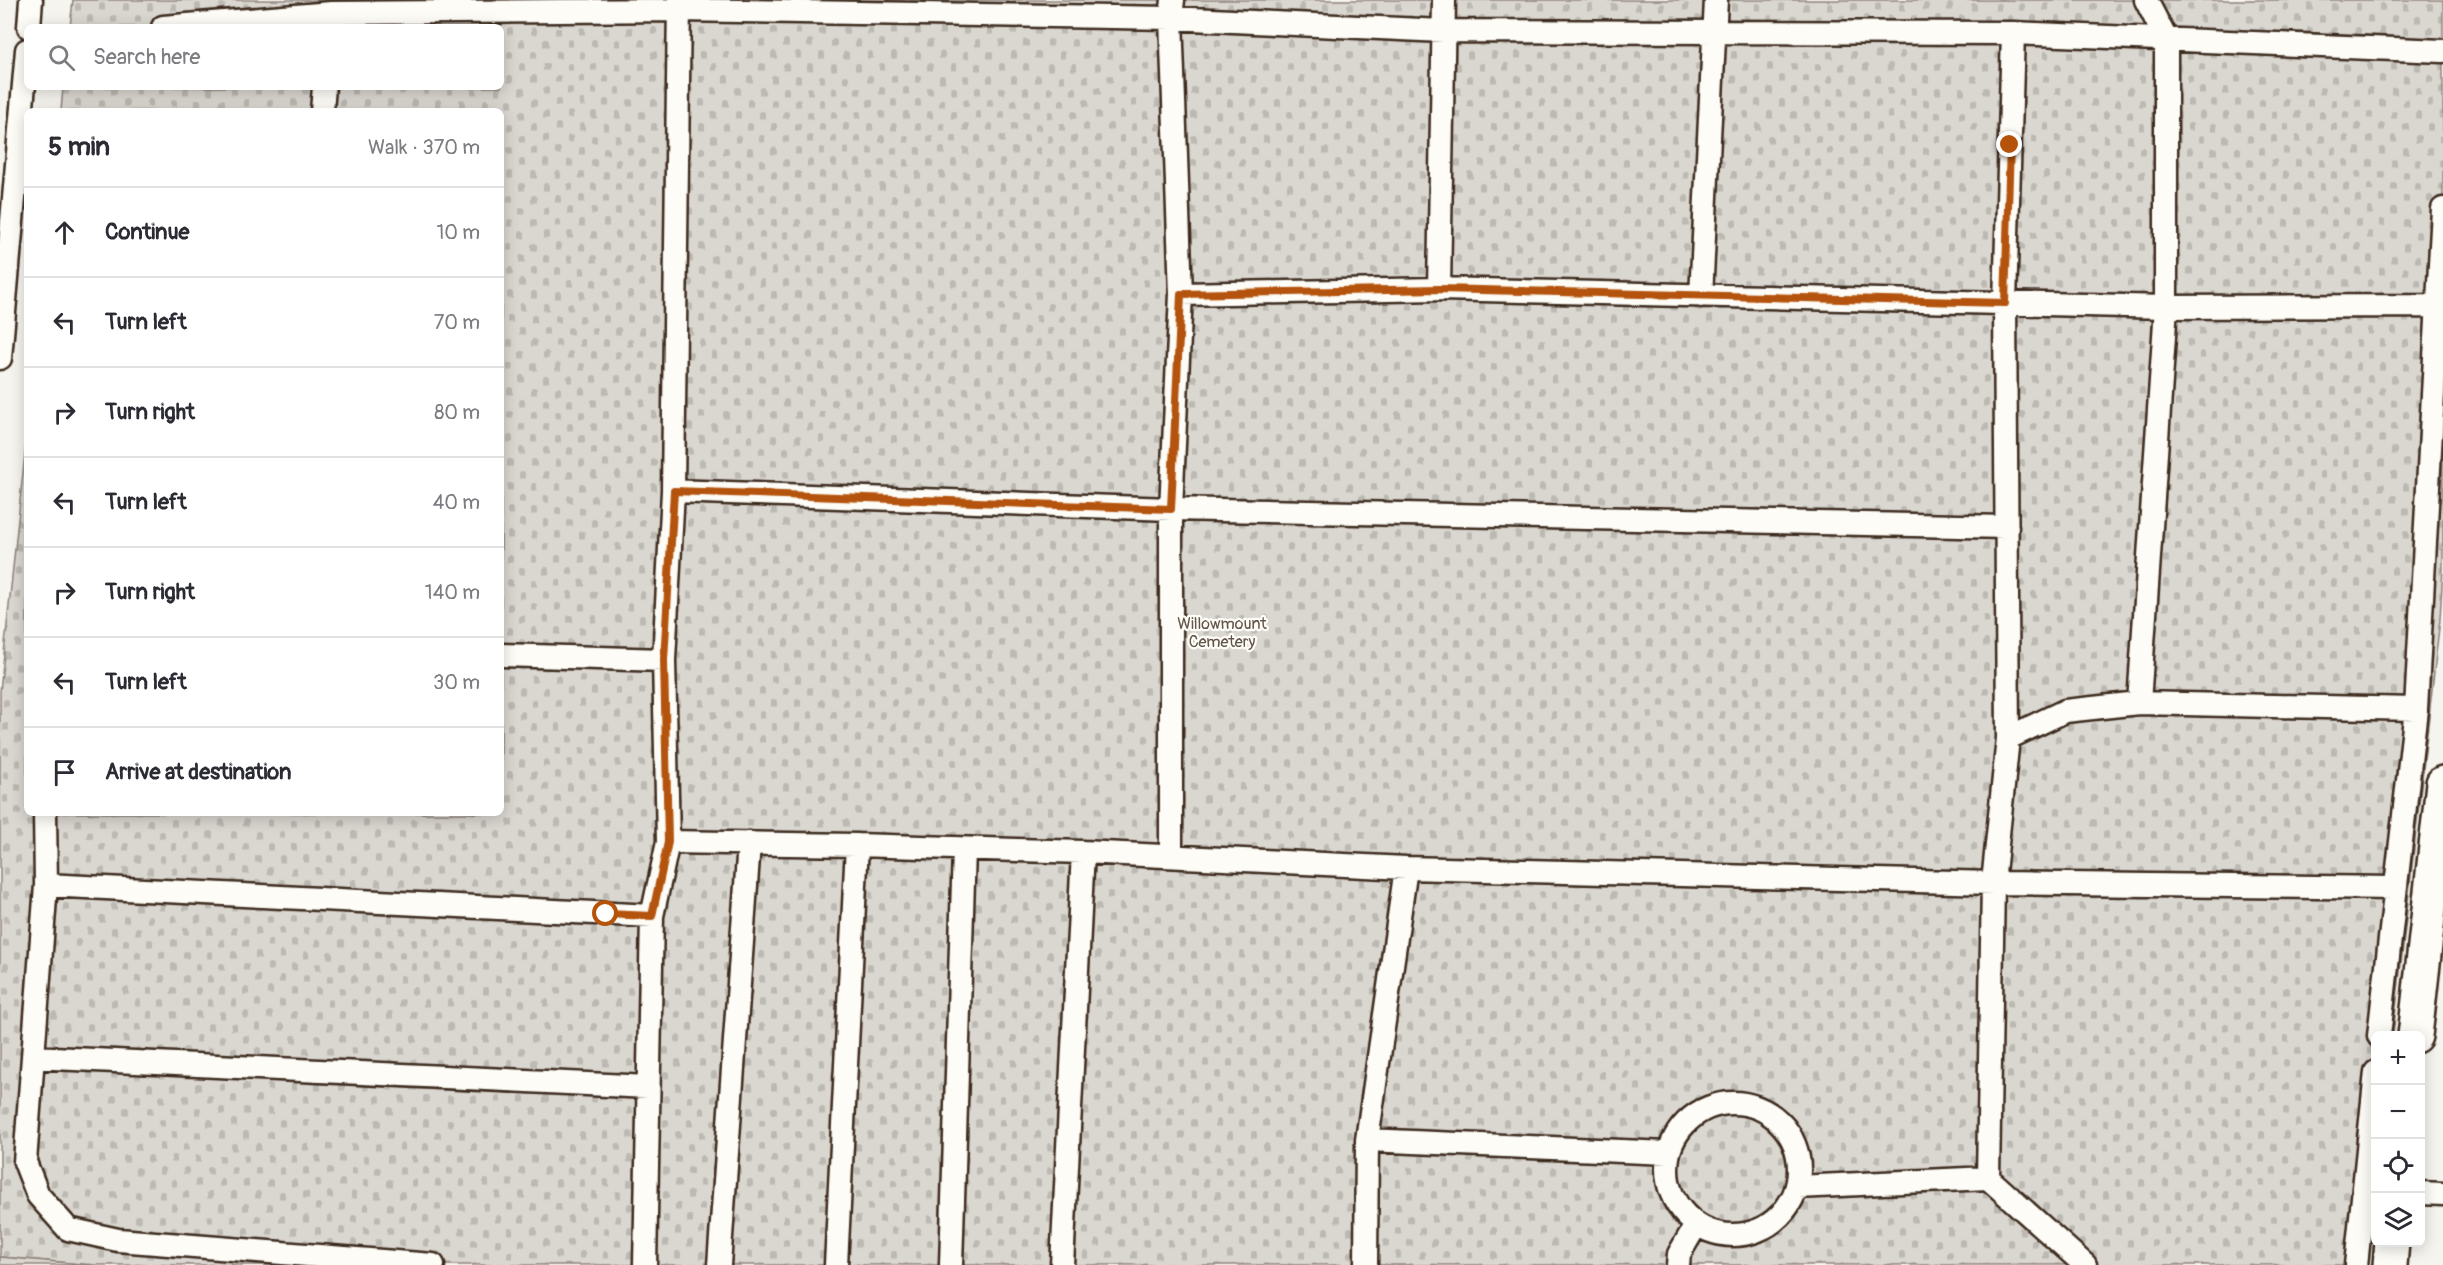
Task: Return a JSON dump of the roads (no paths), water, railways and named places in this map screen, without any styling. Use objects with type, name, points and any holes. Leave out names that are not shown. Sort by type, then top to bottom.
[{"type":"street","points":[[2415,1031],[2443,785]]},
{"type":"street","points":[[2390,1265],[2392,1247]]},
{"type":"lane","points":[[29,24],[31,0]]},
{"type":"lane","points":[[1439,289],[1444,0]]},
{"type":"lane","points":[[1701,296],[1716,0]]},
{"type":"lane","points":[[2139,703],[2166,307],[2166,39],[2145,0]]},
{"type":"lane","points":[[235,24],[678,5],[1172,9],[1443,32],[2013,33],[2443,51]]},
{"type":"lane","points":[[645,1265],[652,916],[668,842],[664,660],[674,491],[678,5]]},
{"type":"lane","points":[[1171,856],[1171,509],[1181,294],[1172,9]]},
{"type":"lane","points":[[1988,1178],[1993,883],[2008,738],[2005,303],[2013,33]]},
{"type":"lane","points":[[0,358],[24,84]]},
{"type":"lane","points":[[322,108],[324,90]]},
{"type":"lane","points":[[2379,1031],[2416,709],[2443,209]]},
{"type":"lane","points":[[1181,294],[1439,289],[2166,307],[2439,306]]},
{"type":"lane","points":[[674,491],[1171,509],[2007,527]]},
{"type":"lane","points":[[504,655],[664,660]]},
{"type":"lane","points":[[2008,738],[2065,711],[2139,703],[2416,709]]},
{"type":"lane","points":[[45,816],[46,885],[25,1162],[38,1195],[68,1229],[118,1240],[433,1265]]},
{"type":"lane","points":[[668,842],[1083,852],[1406,868],[1993,883],[2394,888]]},
{"type":"lane","points":[[720,1265],[749,843]]},
{"type":"lane","points":[[836,1265],[857,845]]},
{"type":"lane","points":[[951,1265],[964,849]]},
{"type":"lane","points":[[1062,1265],[1083,852]]},
{"type":"lane","points":[[1366,1265],[1367,1140],[1406,868]]},
{"type":"lane","points":[[46,885],[652,916]]},
{"type":"lane","points":[[33,1057],[648,1087]]},
{"type":"lane","points":[[2356,1265],[2375,1085]]},
{"type":"lane","points":[[1729,1102],[1750,1104],[1769,1113],[1785,1127],[1795,1145],[1800,1166],[1797,1187],[1789,1206],[1775,1222],[1756,1232],[1736,1236],[1715,1234],[1696,1225],[1681,1211],[1671,1194],[1666,1174],[1668,1154],[1676,1134],[1690,1118],[1708,1107],[1729,1102]]},
{"type":"lane","points":[[1367,1140],[1668,1154]]},
{"type":"lane","points":[[1797,1187],[1988,1178],[2085,1265]]},
{"type":"lane","points":[[2425,1193],[2443,1194]]},
{"type":"lane","points":[[1678,1265],[1679,1254],[1696,1225]]},
{"type":"park label","name":"Willowmount Cemetery","points":[[1222,632]]}]
